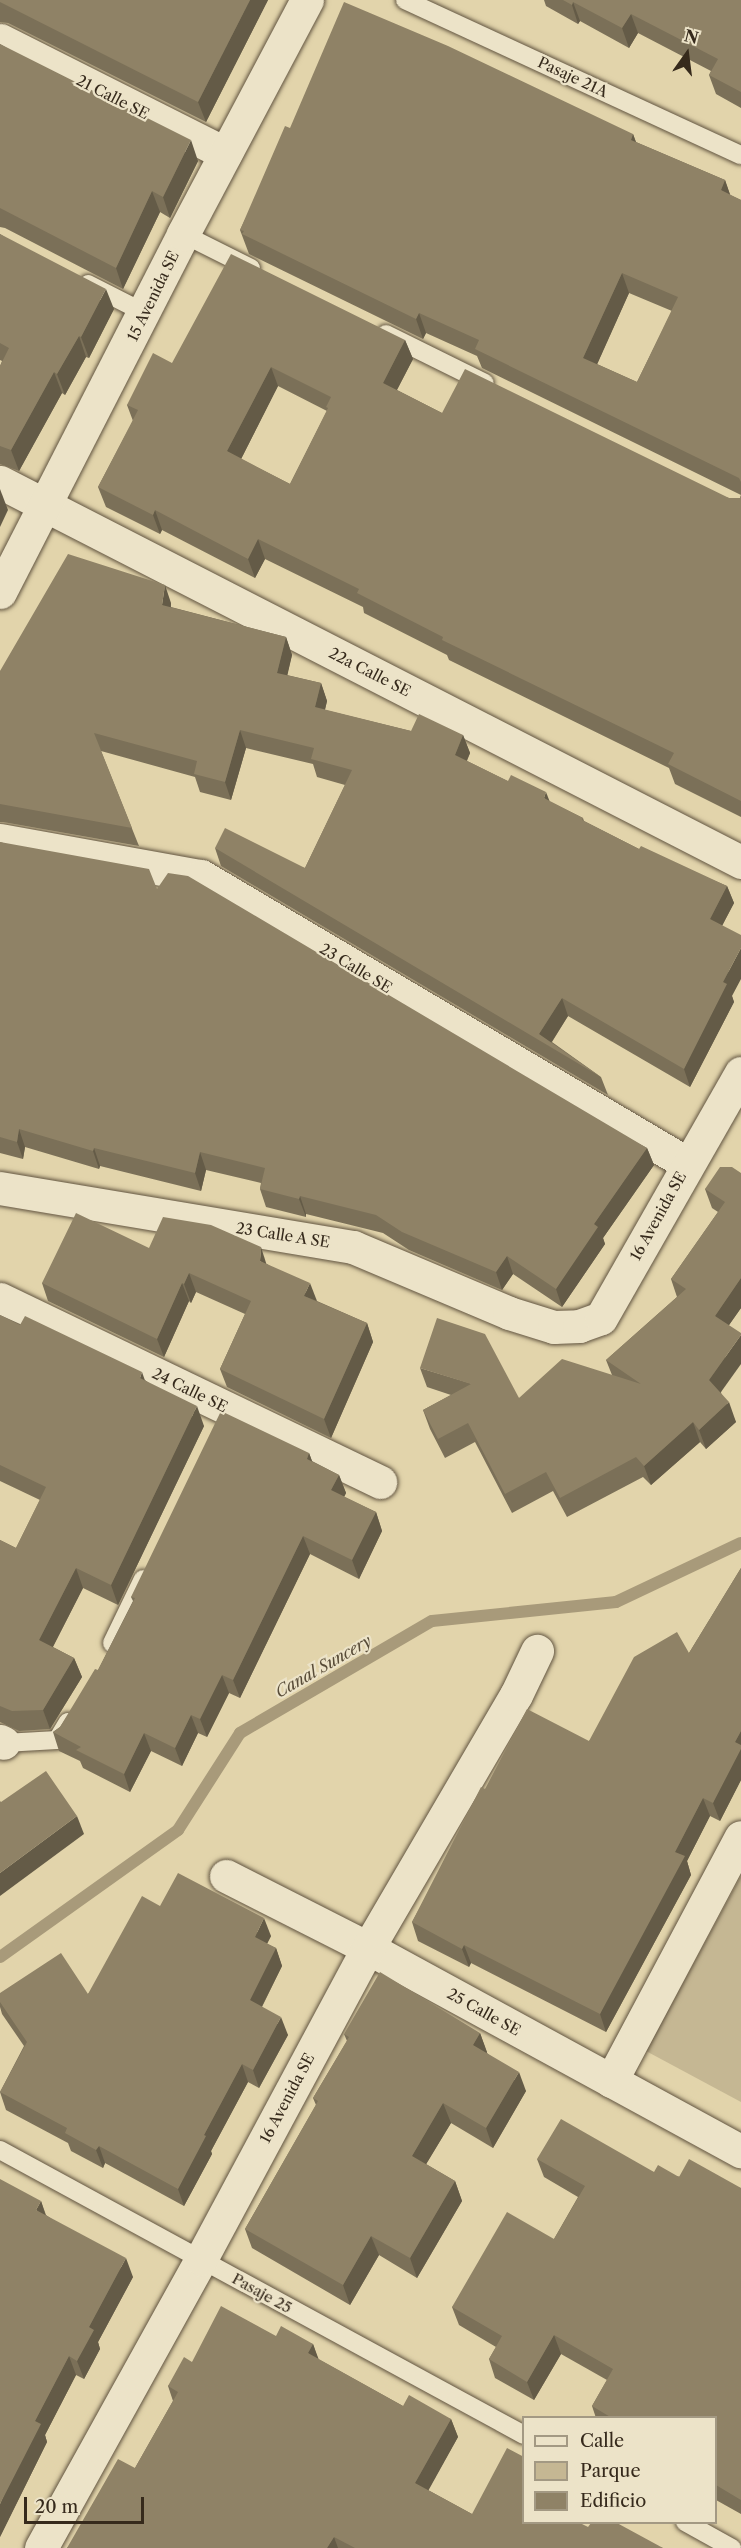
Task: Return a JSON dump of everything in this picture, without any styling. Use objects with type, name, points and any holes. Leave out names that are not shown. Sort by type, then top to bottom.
[{"type":"street","name":"15 Avenida SE","points":[[0,592],[225,153],[307,0]]},
{"type":"street","name":"21 Calle SE","points":[[0,40],[225,153]]},
{"type":"street","name":"22a Calle SE","points":[[0,482],[741,862]]},
{"type":"street","name":"23 Calle SE","points":[[0,840],[201,876],[688,1164]]},
{"type":"street","name":"16 Avenida SE","points":[[554,1327],[579,1326],[601,1318],[741,1074]]},
{"type":"street","name":"23 Calle A SE","points":[[0,1188],[353,1247],[509,1313],[554,1327]]},
{"type":"street","name":"24 Calle SE","points":[[0,1299],[221,1418],[380,1482]]},
{"type":"street","name":"16 Avenida SE","points":[[41,2548],[201,2259],[368,1948],[516,1695],[537,1651]]},
{"type":"street","points":[[611,2081],[741,1837]]},
{"type":"street","name":"25 Calle SE","points":[[226,1876],[368,1948],[741,2151]]},
{"type":"lane","name":"Pasaje 21A","points":[[405,0],[741,155]]},
{"type":"lane","points":[[183,234],[269,276]]},
{"type":"lane","points":[[72,276],[145,313]]},
{"type":"lane","points":[[365,324],[505,392]]},
{"type":"lane","points":[[105,1659],[150,1565]]},
{"type":"lane","points":[[2,1742],[57,1740],[75,1710]]},
{"type":"lane","name":"Pasaje 25","points":[[0,2150],[522,2434]]},
{"type":"lane","points":[[687,2524],[732,2548]]},
{"type":"green space","points":[[741,1876],[741,2102],[646,2051]]},
{"type":"building","points":[[0,0],[250,0],[198,102]]},
{"type":"building","points":[[563,0],[741,0],[741,92],[709,75],[718,59],[631,14],[622,28],[573,2],[572,5]]},
{"type":"building","points":[[344,2],[448,46],[633,134],[631,140],[725,180],[721,190],[741,200],[741,482],[739,478],[475,349],[479,340],[419,313],[416,319],[242,234],[244,231],[240,230],[285,126],[290,128]],"holes":[[[622,273],[678,297],[637,382],[583,358]]]},
{"type":"building","points":[[0,44],[191,140],[163,197],[152,191],[116,268],[0,208]]},
{"type":"building","points":[[0,234],[106,289],[81,337],[79,336],[57,374],[54,372],[11,450],[0,446],[0,366],[9,348],[0,343]]},
{"type":"building","points":[[231,254],[405,340],[383,383],[442,413],[465,369],[729,498],[740,498],[741,495],[741,801],[668,764],[674,753],[442,640],[443,637],[357,593],[359,589],[258,539],[248,559],[155,510],[153,515],[98,487],[138,410],[127,405],[153,353],[172,363]],"holes":[[[271,367],[331,397],[326,407],[328,408],[290,484],[227,451]]]},
{"type":"building","points":[[68,554],[165,585],[162,605],[286,637],[277,673],[321,683],[315,707],[411,731],[419,714],[463,735],[455,755],[508,781],[511,775],[546,792],[544,798],[583,818],[582,820],[639,849],[641,846],[727,886],[710,919],[741,935],[741,948],[723,982],[727,984],[684,1069],[562,998],[539,1034],[601,1077],[215,848],[225,828],[305,868],[352,770],[311,759],[314,748],[240,730],[225,782],[194,774],[197,761],[94,733],[132,828],[0,804],[0,671]]},
{"type":"building","points":[[0,842],[149,869],[157,889],[168,873],[188,876],[647,1148],[594,1224],[598,1227],[556,1289],[507,1256],[496,1272],[402,1232],[376,1215],[300,1196],[299,1199],[260,1189],[265,1168],[200,1152],[195,1173],[94,1148],[93,1151],[19,1129],[17,1142],[0,1137]]},
{"type":"building","points":[[720,1167],[732,1167],[741,1173],[741,1278],[715,1316],[741,1335],[709,1380],[729,1402],[699,1430],[693,1422],[644,1466],[636,1457],[560,1498],[546,1472],[505,1494],[468,1423],[438,1439],[423,1410],[471,1384],[420,1368],[437,1318],[485,1334],[519,1398],[562,1359],[641,1384],[606,1360],[686,1289],[671,1279],[725,1202],[705,1189]]},
{"type":"building","points":[[76,1213],[149,1248],[163,1217],[211,1225],[261,1247],[260,1261],[310,1283],[304,1296],[367,1323],[324,1419],[220,1369],[251,1301],[189,1273],[184,1284],[182,1283],[157,1339],[42,1283]]},
{"type":"building","points":[[0,1315],[20,1325],[25,1316],[142,1372],[140,1378],[197,1406],[111,1585],[76,1568],[39,1640],[74,1658],[43,1710],[12,1711],[0,1706],[0,1540],[16,1548],[46,1487],[0,1465]]},
{"type":"building","points":[[221,1411],[309,1453],[307,1459],[339,1475],[331,1490],[376,1512],[352,1560],[303,1536],[233,1680],[222,1675],[200,1719],[191,1715],[175,1748],[144,1733],[124,1774],[76,1750],[81,1747],[53,1732],[60,1727],[95,1669],[98,1670],[135,1598],[131,1597]]},
{"type":"building","points":[[741,1568],[741,1731],[735,1742],[741,1745],[741,1749],[713,1803],[703,1798],[675,1852],[685,1856],[600,2014],[464,1945],[462,1949],[412,1922],[481,1787],[485,1789],[527,1709],[589,1741],[634,1657],[677,1632],[689,1653]]},
{"type":"building","points":[[46,1771],[77,1816],[0,1873],[0,1801]]},
{"type":"building","points":[[178,1873],[264,1918],[255,1937],[276,1948],[250,2000],[281,2017],[253,2070],[242,2064],[178,2189],[99,2146],[96,2150],[65,2133],[67,2128],[0,2092],[27,2042],[0,2002],[0,1993],[61,1953],[88,1994],[142,1896],[160,1906]]},
{"type":"building","points":[[380,1972],[480,2033],[473,2045],[519,2072],[486,2128],[443,2103],[412,2156],[455,2181],[410,2258],[371,2236],[343,2285],[245,2229],[318,2101],[313,2098],[349,2037],[344,2034]]},
{"type":"building","points":[[561,2119],[654,2172],[658,2165],[679,2177],[689,2159],[741,2188],[741,2500],[717,2486],[717,2416],[609,2416],[592,2406],[613,2369],[554,2335],[527,2382],[489,2359],[502,2336],[452,2307],[507,2212],[554,2239],[585,2186],[537,2159]]},
{"type":"building","points":[[0,2179],[41,2201],[36,2210],[126,2258],[89,2327],[94,2330],[77,2361],[69,2356],[35,2421],[41,2424],[0,2504]]},
{"type":"building","points":[[221,2306],[276,2336],[281,2326],[313,2344],[308,2353],[403,2406],[409,2395],[451,2419],[415,2483],[472,2514],[507,2448],[522,2456],[522,2524],[582,2524],[588,2527],[590,2524],[619,2524],[663,2548],[355,2548],[334,2537],[327,2548],[67,2548],[118,2459],[135,2468],[178,2392],[168,2386],[184,2357],[192,2362]]},
{"type":"waterway","name":"Canal Suncery","points":[[0,1957],[178,1830],[240,1733],[432,1621],[616,1602],[741,1543]]}]
